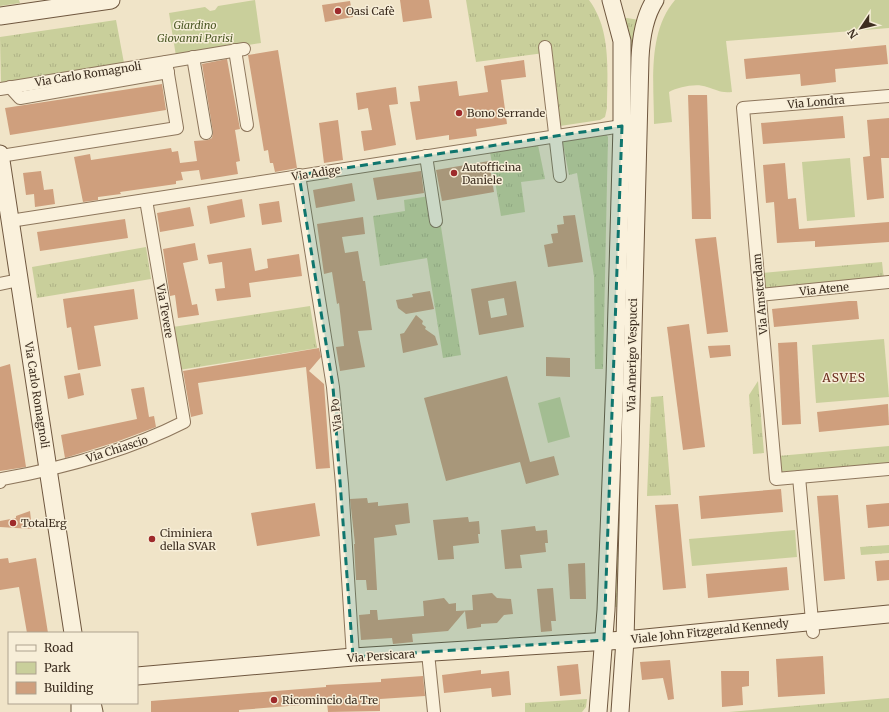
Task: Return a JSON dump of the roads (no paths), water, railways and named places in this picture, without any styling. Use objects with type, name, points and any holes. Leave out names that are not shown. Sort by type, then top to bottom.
[{"type":"street","points":[[0,16],[111,0]]},
{"type":"street","name":"Via Amerigo Vespucci","points":[[598,712],[604,640],[615,378],[622,126],[622,40],[611,0]]},
{"type":"street","name":"Via Amerigo Vespucci","points":[[620,712],[625,640],[640,58],[641,38],[655,0]]},
{"type":"street","points":[[545,47],[560,176]]},
{"type":"street","name":"Via Carlo Romagnoli","points":[[5,88],[20,98],[167,67],[194,57],[240,49],[247,125]]},
{"type":"street","points":[[194,57],[206,133]]},
{"type":"street","name":"Via Carlo Romagnoli","points":[[73,632],[0,155],[177,128],[167,67]]},
{"type":"street","name":"Via Londra","points":[[743,108],[889,96]]},
{"type":"street","name":"Via Amsterdam","points":[[743,108],[776,479],[798,477]]},
{"type":"street","name":"Via Adige","points":[[10,221],[622,126]]},
{"type":"street","points":[[426,156],[436,220]]},
{"type":"street","name":"Via Po","points":[[299,175],[333,387],[342,484],[353,657]]},
{"type":"street","name":"Via Tevere","points":[[146,200],[184,422]]},
{"type":"street","points":[[0,284],[19,280]]},
{"type":"street","name":"Via Atene","points":[[760,295],[889,282]]},
{"type":"street","name":"Via Chiascio","points":[[0,482],[2,479],[48,471],[158,435],[184,422]]},
{"type":"street","points":[[813,627],[798,477],[889,469]]},
{"type":"street","name":"Viale John Fitzgerald Kennedy","points":[[813,627],[889,614]]},
{"type":"street","name":"Viale John Fitzgerald Kennedy","points":[[625,640],[813,627],[889,626]]},
{"type":"street","name":"Via Persicara","points":[[138,676],[353,657],[604,640],[625,640]]},
{"type":"street","points":[[428,653],[434,712]]},
{"type":"place","name":"Oasi Cafè","points":[[338,11]]},
{"type":"place","name":"Bono Serrande","points":[[459,113]]},
{"type":"place","name":"Autofficina Daniele","points":[[454,173]]},
{"type":"place","name":"TotalErg","points":[[13,523]]},
{"type":"place","name":"Ciminiera della SVAR","points":[[152,539]]},
{"type":"place","name":"Ricomincio da Tre","points":[[274,700]]},
{"type":"district","name":"ASVES","points":[[844,378]]},
{"type":"park label","name":"Giardino Giovanni Parisi","points":[[195,31]]}]
